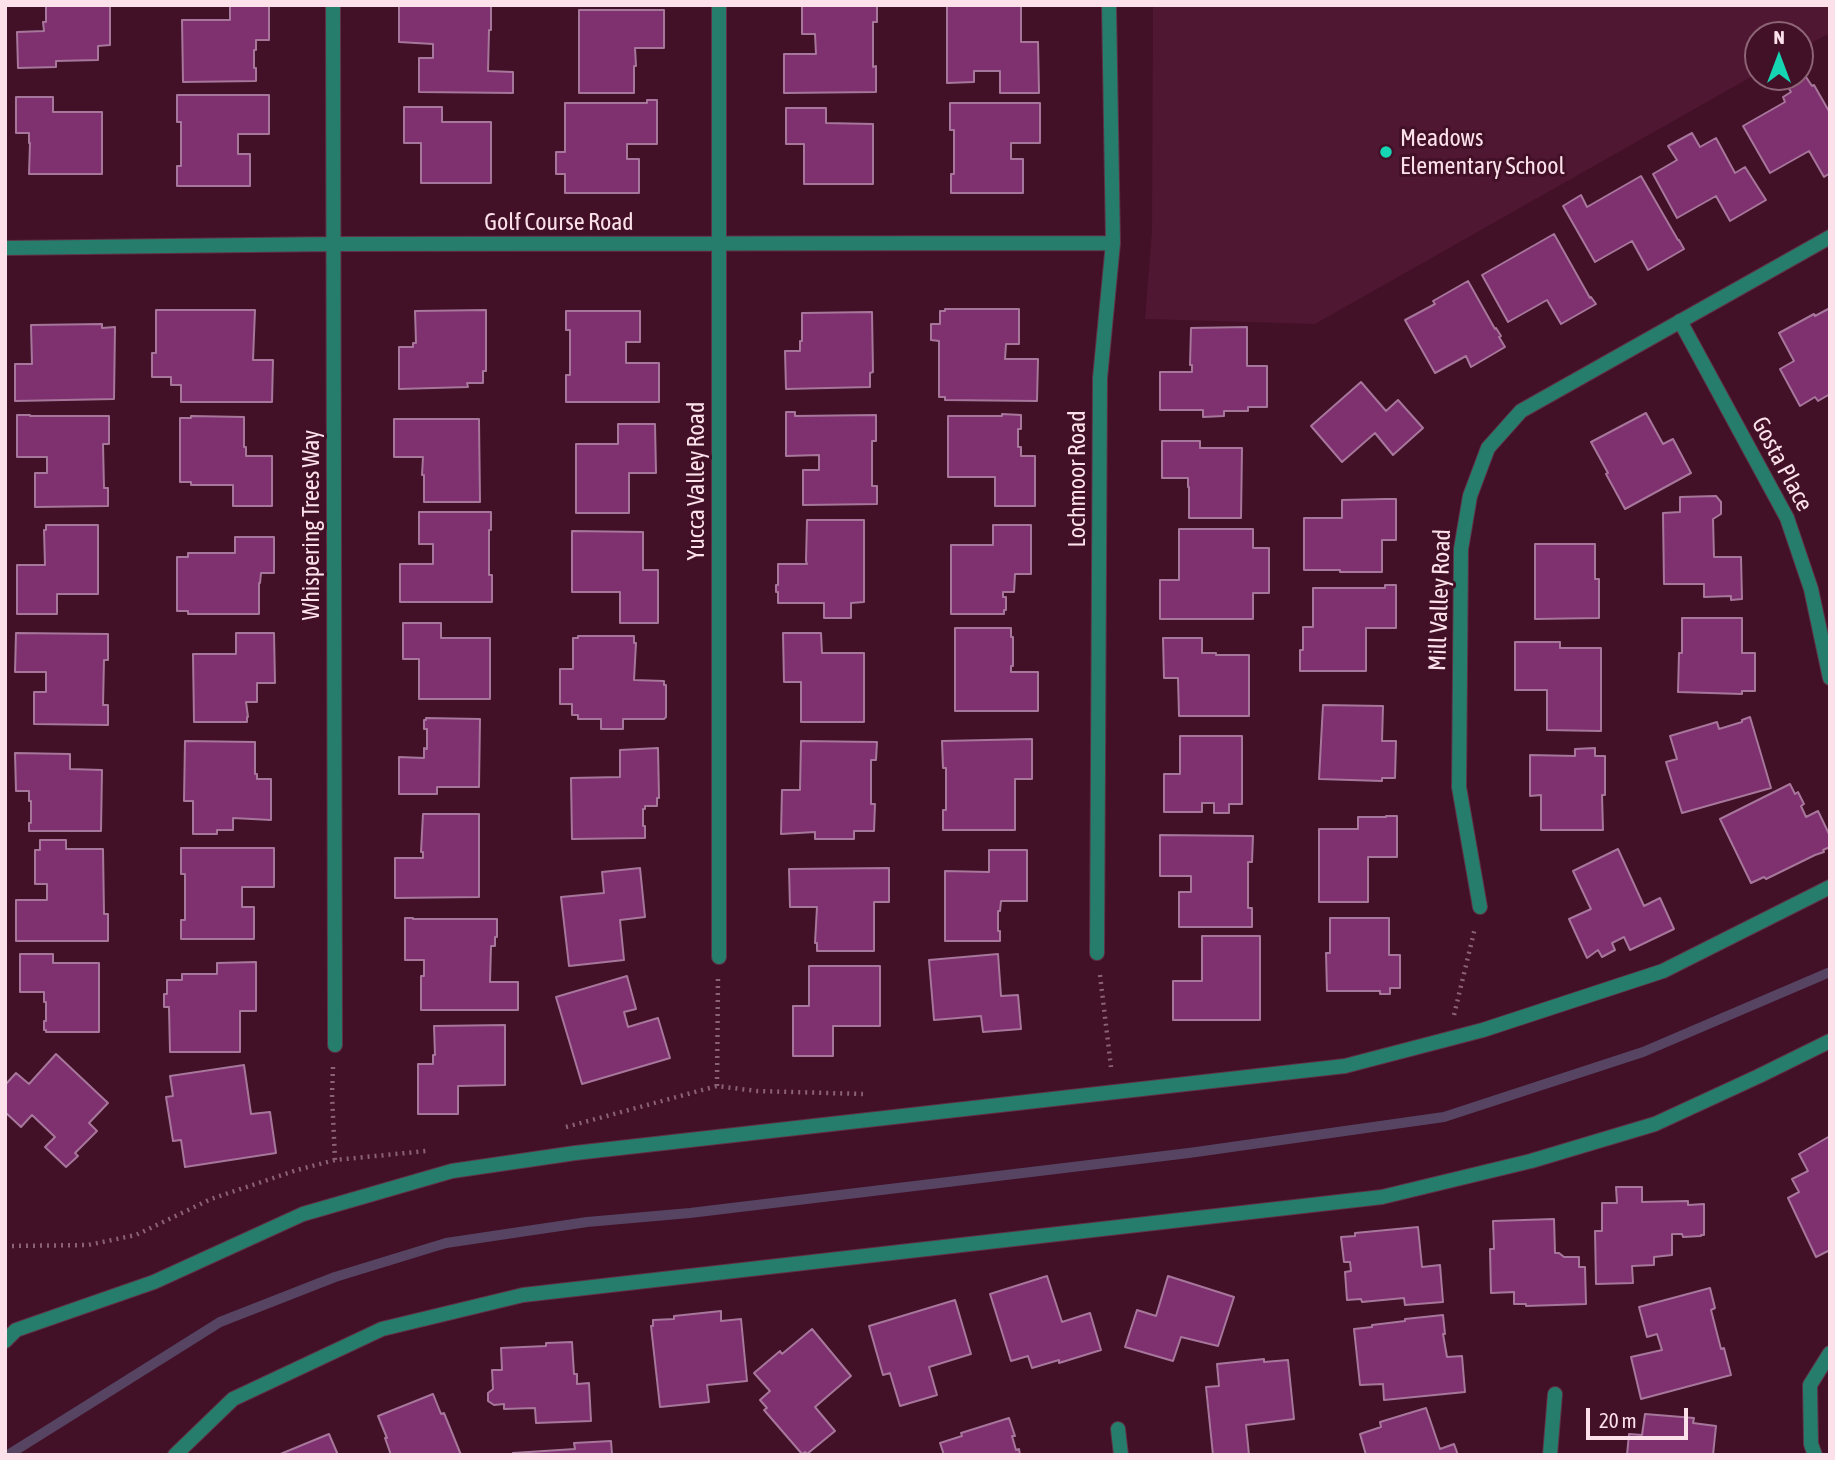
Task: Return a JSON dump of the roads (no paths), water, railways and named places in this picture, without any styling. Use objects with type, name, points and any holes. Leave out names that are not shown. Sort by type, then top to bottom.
[{"type":"street","name":"Whispering Trees Way","points":[[333,5],[335,1045]]},
{"type":"street","name":"Yucca Valley Road","points":[[719,5],[719,957]]},
{"type":"street","name":"Lochmoor Road","points":[[1097,953],[1100,379],[1113,243],[1110,5]]},
{"type":"street","name":"Mill Valley Road","points":[[1480,907],[1459,787],[1461,549],[1470,496],[1488,448],[1521,411],[1830,236]]},
{"type":"street","name":"Golf Course Road","points":[[5,248],[332,244],[1113,243]]},
{"type":"street","name":"Gosta Place","points":[[1680,321],[1787,518],[1811,589],[1830,678]]},
{"type":"street","points":[[5,1340],[16,1330],[154,1282],[303,1214],[452,1171],[575,1153],[1345,1066],[1483,1030],[1663,971],[1830,887]]},
{"type":"street","points":[[175,1455],[233,1399],[382,1329],[523,1295],[1382,1197],[1531,1161],[1656,1124],[1830,1041]]},
{"type":"street","points":[[1815,1455],[1811,1444],[1810,1385],[1830,1353]]},
{"type":"street","points":[[1550,1455],[1555,1394]]},
{"type":"street","points":[[1118,1429],[1121,1455]]},
{"type":"waterway","points":[[8,1455],[220,1322],[335,1277],[446,1243],[587,1222],[690,1213],[1189,1153],[1444,1117],[1643,1052],[1830,972]]},
{"type":"place","name":"Meadows Elementary School","points":[[1386,152]]}]
